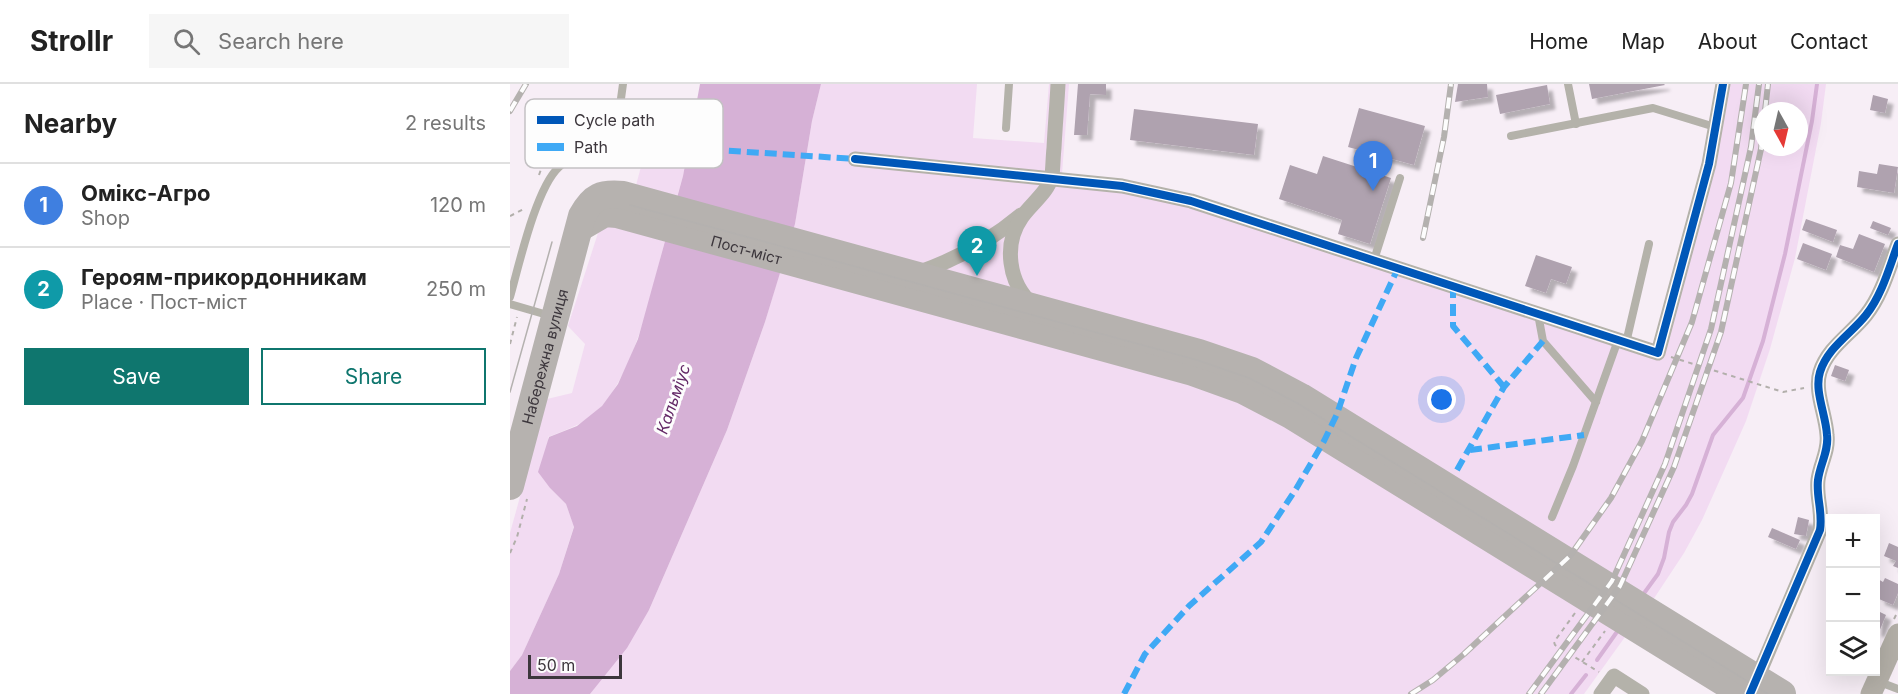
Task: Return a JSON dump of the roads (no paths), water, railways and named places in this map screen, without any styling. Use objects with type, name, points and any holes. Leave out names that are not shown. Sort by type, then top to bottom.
[{"type":"highway","name":"Пост-міст","points":[[579,228],[589,203],[599,197],[619,194],[630,207],[869,273]]},
{"type":"highway","name":"Набережна вулиця","points":[[510,486],[579,228]]},
{"type":"highway","points":[[869,273],[912,274],[1226,361],[1277,383],[1303,410],[1499,531],[1782,694]]},
{"type":"highway","points":[[869,273],[1218,380],[1268,402],[1303,410]]},
{"type":"highway","points":[[1499,531],[1743,694]]},
{"type":"main road","points":[[1874,687],[1892,661],[1898,634]]},
{"type":"street","points":[[1038,309],[1018,286],[1010,256],[1017,226],[1052,178],[1058,84]]},
{"type":"street","points":[[855,159],[1122,186],[1191,201],[1658,353],[1709,164],[1723,84]]},
{"type":"street","points":[[912,274],[965,253],[998,233],[1028,210]]},
{"type":"street","points":[[1750,694],[1820,530],[1822,511],[1818,483],[1828,442],[1819,385],[1822,366],[1843,337],[1864,318],[1874,304],[1898,244]]},
{"type":"street","points":[[1601,694],[1614,676],[1642,694]]},
{"type":"lane","points":[[621,99],[623,84]]},
{"type":"lane","points":[[1006,128],[1009,84]]},
{"type":"lane","points":[[1568,84],[1576,124]]},
{"type":"lane","points":[[1511,136],[1653,108],[1715,127]]},
{"type":"lane","points":[[510,297],[528,234],[549,178],[557,168]]},
{"type":"lane","points":[[1374,260],[1400,178]]},
{"type":"lane","points":[[1552,517],[1622,341],[1649,243]]},
{"type":"lane","points":[[510,304],[555,317]]},
{"type":"lane","points":[[1538,314],[1543,341],[1596,402]]},
{"type":"lane","points":[[1874,687],[1898,689]]},
{"type":"water","name":"Кальміус","points":[[700,84],[821,84],[812,121],[795,224],[765,322],[727,430],[649,610],[627,648],[590,694],[510,694],[510,671],[522,655],[559,574],[574,527],[566,504],[538,472],[549,437],[577,426],[602,406],[618,384],[638,339],[684,168],[723,168],[723,99],[697,99]]},
{"type":"waterway","points":[[1642,596],[1658,574],[1669,532],[1692,494],[1713,435],[1743,398],[1763,341],[1785,254],[1812,121],[1817,84]]},
{"type":"waterway","points":[[1597,660],[1619,629]]},
{"type":"waterway","points":[[1571,694],[1586,675]]},
{"type":"tram line","points":[[630,205],[1197,360],[1249,378],[1297,403],[1768,694]]},
{"type":"tram line","points":[[510,392],[552,242]]},
{"type":"railway","points":[[510,111],[526,84]]},
{"type":"railway","points":[[1423,238],[1444,137],[1451,84]]},
{"type":"railway","points":[[1411,694],[1433,680],[1464,654],[1570,556],[1611,498],[1642,441],[1692,322],[1731,183],[1746,84]]},
{"type":"railway","points":[[1529,694],[1612,581],[1665,464],[1711,329],[1751,147],[1759,84]]},
{"type":"railway","points":[[1766,102],[1768,84]]},
{"type":"railway","points":[[1541,694],[1620,586],[1674,467],[1721,332],[1759,156]]},
{"type":"place","name":"Омiкс-Агро","points":[[1373,191]]},
{"type":"place","name":"Героям-прикордонникам","points":[[977,276]]}]
